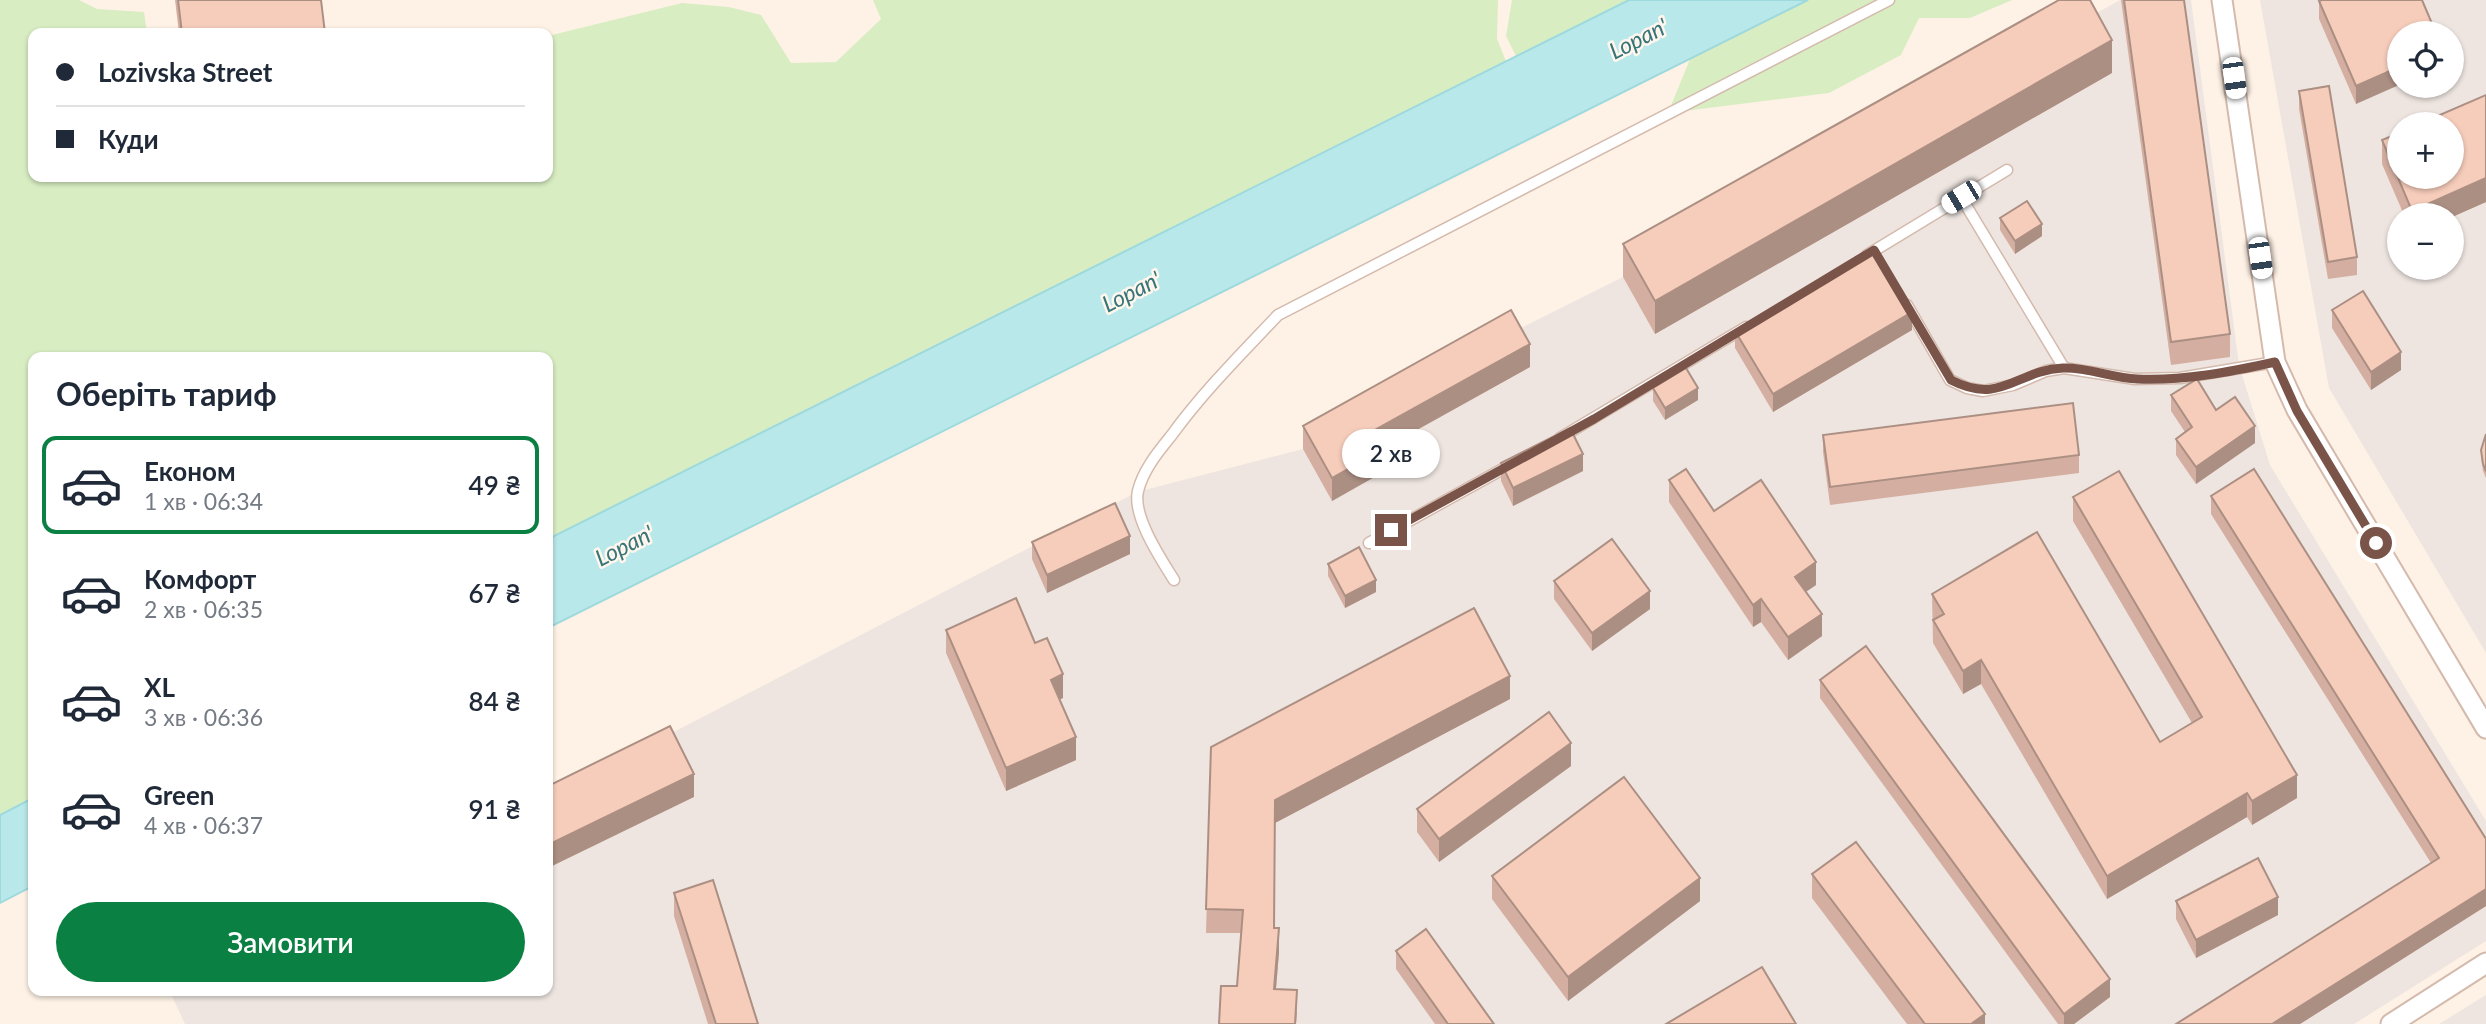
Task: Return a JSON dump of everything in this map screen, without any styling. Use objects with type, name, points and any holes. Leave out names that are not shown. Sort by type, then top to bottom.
[{"type":"street","points":[[2222,0],[2275,362],[2297,411],[2486,728]]},
{"type":"street","points":[[2391,1024],[2486,963]]},
{"type":"lane","points":[[1174,580],[1152,542],[1140,512],[1137,492],[1152,461],[1202,394],[1278,315],[1889,0]]},
{"type":"lane","points":[[1863,257],[2007,170]]},
{"type":"lane","points":[[1961,197],[2064,368]]},
{"type":"lane","points":[[1874,250],[1881,262]]},
{"type":"lane","points":[[1902,297],[1951,380],[1967,388],[1983,391],[2064,368],[2135,379],[2180,378],[2275,362]]},
{"type":"lane","points":[[1546,445],[1757,321]]},
{"type":"lane","points":[[1369,543],[1522,458]]},
{"type":"shaded area","points":[[2120,0],[2191,0],[2239,365],[2270,465],[2486,821],[2486,941],[2354,1024],[185,1024],[172,996],[553,996],[553,794],[1137,492],[1303,449],[1511,333],[1623,277]]},
{"type":"shaded area","points":[[2260,0],[2486,0],[2486,653],[2329,388]]},
{"type":"shaded area","points":[[2486,995],[2486,1024],[2439,1024]]},
{"type":"green space","points":[[0,0],[79,0],[97,9],[144,12],[146,28],[28,28],[28,182],[553,182],[553,35],[682,3],[729,7],[761,15],[791,63],[836,62],[881,19],[873,0],[1498,0],[1497,39],[1506,61],[553,537],[553,352],[28,352],[28,802],[0,816]]},
{"type":"green space","points":[[1512,0],[1629,0],[1516,56],[1506,36]]},
{"type":"green space","points":[[1808,0],[2012,0],[1970,18],[1919,18],[1901,55],[1829,93],[1668,113],[1690,59]]},
{"type":"water","name":"Lopan'","points":[[1629,0],[1808,0],[553,626],[553,537]]},
{"type":"water","points":[[28,801],[28,889],[0,903],[0,815]]},
{"type":"building","points":[[178,0],[321,0],[324,28],[181,28]]},
{"type":"building","points":[[2059,0],[2090,0],[2112,40],[1655,301],[1623,244]]},
{"type":"building","points":[[2124,0],[2184,0],[2230,334],[2171,342]]},
{"type":"building","points":[[2422,0],[2431,21],[2387,21],[2387,72],[2356,86],[2319,1]]},
{"type":"building","points":[[2329,86],[2357,257],[2328,262],[2299,91]]},
{"type":"building","points":[[2486,95],[2486,178],[2464,188],[2464,112],[2447,112]]},
{"type":"building","points":[[2387,138],[2387,152],[2382,140]]},
{"type":"building","points":[[2403,189],[2461,189],[2430,203],[2409,203]]},
{"type":"building","points":[[2027,201],[2042,224],[2015,241],[2000,218]]},
{"type":"building","points":[[1875,248],[1912,312],[1773,394],[1735,331]]},
{"type":"building","points":[[2363,291],[2401,352],[2371,372],[2332,310]]},
{"type":"building","points":[[1511,310],[1530,344],[1375,430],[1385,448],[1332,478],[1303,426]]},
{"type":"building","points":[[1686,368],[1698,388],[1665,408],[1653,388]]},
{"type":"building","points":[[2197,379],[2216,410],[2235,397],[2255,426],[2196,467],[2176,439],[2192,427],[2171,395]]},
{"type":"building","points":[[2073,403],[2079,455],[1830,487],[1823,435]]},
{"type":"building","points":[[1570,428],[1583,454],[1513,488],[1501,463]]},
{"type":"building","points":[[2486,434],[2486,471],[2481,450]]},
{"type":"building","points":[[1686,469],[1714,511],[1761,480],[1816,562],[1795,577],[1822,614],[1788,637],[1761,599],[1753,605],[1669,480]]},
{"type":"building","points":[[2254,469],[2486,839],[2486,889],[2272,1024],[2176,1024],[2439,858],[2211,496]]},
{"type":"building","points":[[2119,471],[2297,775],[2252,801],[2247,793],[2107,876],[1981,660],[1963,671],[1933,620],[1944,614],[1932,594],[2037,532],[2160,742],[2202,717],[2073,497]]},
{"type":"building","points":[[1115,503],[1130,536],[1047,575],[1032,542]]},
{"type":"building","points":[[1612,539],[1650,591],[1592,633],[1554,581]]},
{"type":"building","points":[[1359,547],[1376,580],[1345,596],[1328,564]]},
{"type":"building","points":[[1016,598],[1035,643],[1047,638],[1063,674],[1051,680],[1076,737],[1006,768],[946,630]]},
{"type":"building","points":[[1474,608],[1510,676],[1275,800],[1274,928],[1279,928],[1274,989],[1297,990],[1295,1024],[1219,1024],[1221,986],[1237,986],[1243,910],[1206,909],[1211,747]]},
{"type":"building","points":[[1866,646],[2110,979],[2064,1014],[1820,680]]},
{"type":"building","points":[[1549,712],[1571,743],[1439,839],[1417,809]]},
{"type":"building","points":[[670,726],[694,774],[553,843],[553,784]]},
{"type":"building","points":[[1624,777],[1700,878],[1568,977],[1492,876]]},
{"type":"building","points":[[1856,842],[1985,1014],[1971,1024],[1925,1024],[1812,874]]},
{"type":"building","points":[[2258,858],[2278,897],[2196,940],[2176,901]]},
{"type":"building","points":[[713,880],[758,1024],[716,1024],[674,893]]},
{"type":"building","points":[[1426,929],[1494,1024],[1448,1024],[1396,951]]},
{"type":"building","points":[[1762,967],[1796,1024],[1666,1024]]},
{"type":"route","points":[[1391,530],[1594,419],[1874,250],[1951,380],[1967,388],[1983,391],[1998,388],[2046,371],[2064,368],[2135,379],[2180,378],[2275,362],[2297,411],[2376,543]]}]
